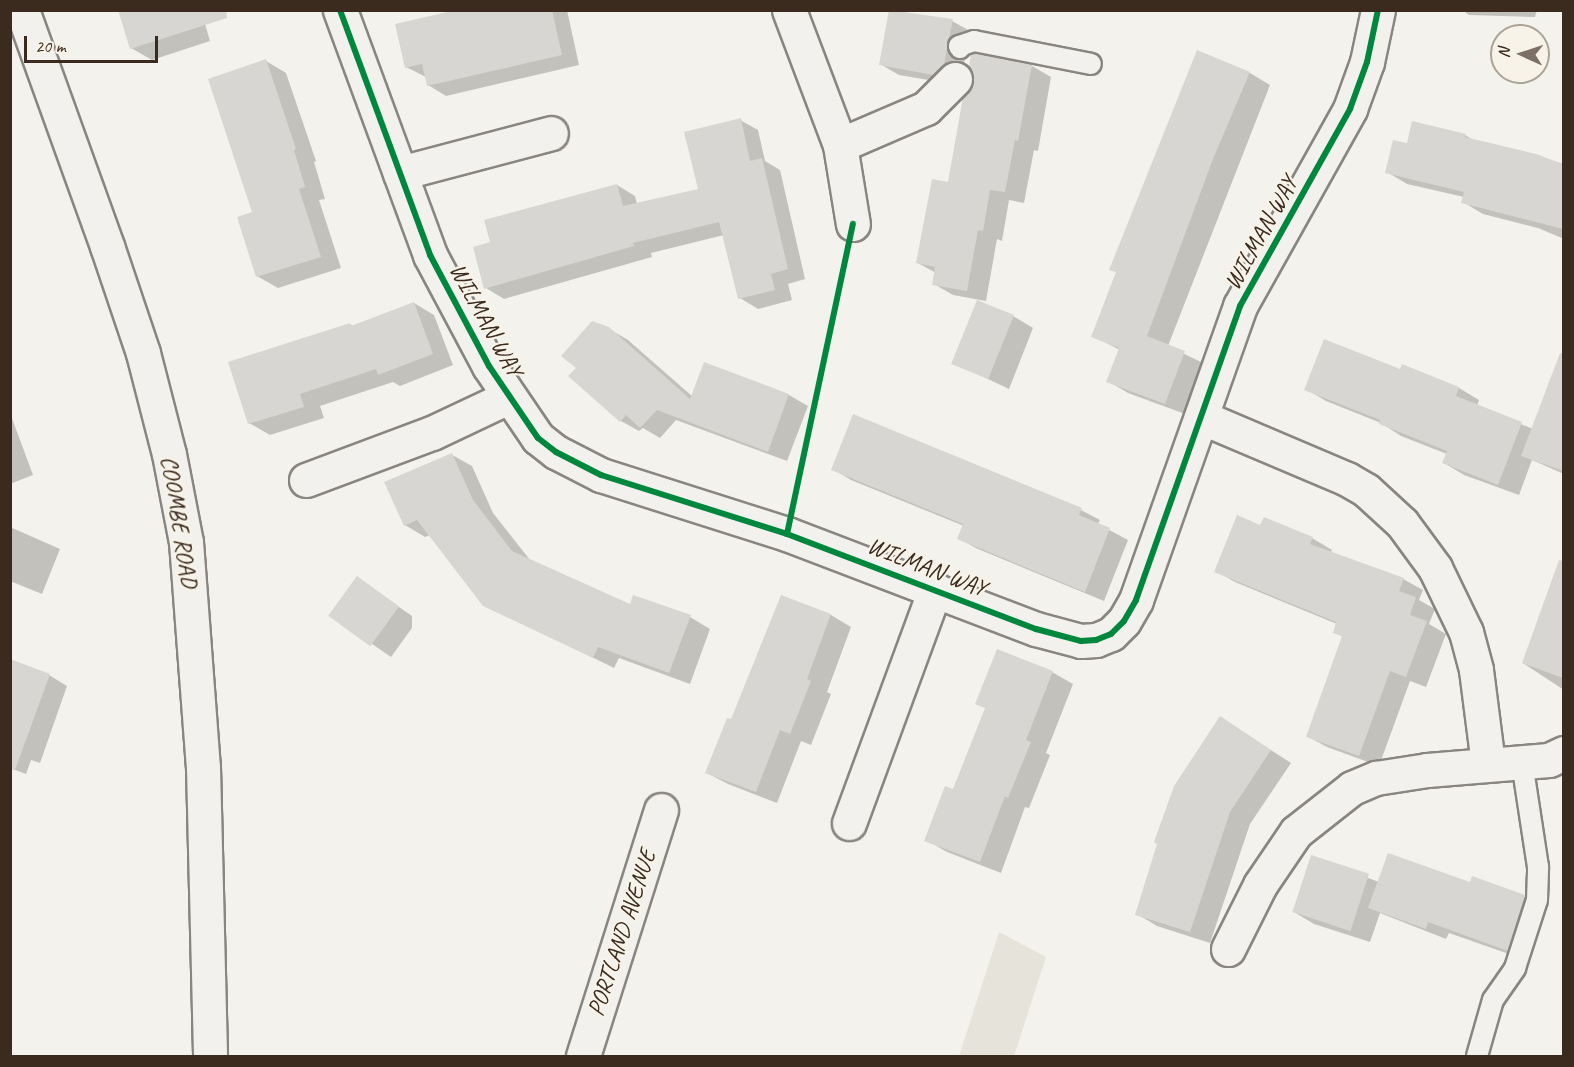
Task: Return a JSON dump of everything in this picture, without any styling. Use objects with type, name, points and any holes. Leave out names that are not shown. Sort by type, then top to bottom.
[{"type":"main road","name":"COOMBE ROAD","points":[[22,10],[103,235],[142,353],[169,454],[186,542],[203,767],[210,1056]]},
{"type":"main road","name":"WILMAN WAY","points":[[340,10],[430,255],[508,397],[538,438],[556,452],[601,475],[787,534],[1063,638],[1082,641],[1096,640],[1111,634],[1124,621],[1136,600],[1240,306],[1350,109],[1367,62],[1378,10]]},
{"type":"main road","points":[[789,10],[840,145],[853,224]]},
{"type":"main road","points":[[840,145],[926,108],[957,64]]},
{"type":"main road","points":[[400,173],[551,133]]},
{"type":"main road","name":"WILMAN WAY","points":[[306,480],[432,433],[508,397]]},
{"type":"main road","points":[[1201,417],[1347,479],[1373,496],[1402,523],[1435,568],[1466,632],[1476,670],[1488,764]]},
{"type":"main road","name":"WILMAN WAY","points":[[849,823],[935,589]]},
{"type":"main road","points":[[1228,949],[1260,885],[1296,832],[1352,788],[1376,778],[1488,764],[1548,760],[1563,753]]},
{"type":"main road","name":"PORTLAND AVENUE","points":[[583,1056],[661,810]]},
{"type":"lane","points":[[957,64],[959,46],[974,41],[1091,64]]},
{"type":"lane","points":[[1477,1056],[1493,1000],[1515,968],[1537,900],[1538,867],[1531,804],[1522,762]]},
{"type":"shaded area","points":[[999,932],[1046,957],[1014,1056],[959,1056]]},
{"type":"building","points":[[118,10],[226,10],[227,18],[130,49]]},
{"type":"building","points":[[456,10],[552,10],[562,55],[427,86],[422,64],[405,68],[395,24]]},
{"type":"building","points":[[889,10],[953,19],[944,64],[933,75],[879,65]]},
{"type":"building","points":[[1197,50],[1250,72],[1213,159],[1147,336],[1185,351],[1165,404],[1106,382],[1119,348],[1091,337],[1116,272],[1109,270]]},
{"type":"building","points":[[971,54],[1032,65],[1018,141],[1015,140],[1005,192],[990,190],[983,231],[978,230],[967,291],[932,285],[935,267],[916,263],[932,179],[948,182],[963,97],[973,83],[969,67]]},
{"type":"building","points":[[266,59],[296,149],[294,150],[305,187],[299,189],[321,257],[256,277],[237,217],[252,212],[208,79]]},
{"type":"building","points":[[741,118],[750,161],[762,158],[788,269],[771,274],[775,290],[738,299],[719,222],[633,243],[634,246],[484,289],[473,247],[490,242],[484,220],[617,184],[623,206],[698,189],[684,132]]},
{"type":"building","points":[[1412,121],[1466,134],[1465,137],[1536,154],[1563,164],[1563,229],[1461,203],[1464,192],[1385,173],[1393,140],[1407,143]]},
{"type":"building","points":[[977,300],[1014,315],[988,379],[951,364]]},
{"type":"building","points":[[414,302],[433,354],[378,375],[376,369],[300,394],[304,407],[248,424],[228,362],[350,323],[351,326]]},
{"type":"building","points":[[592,321],[609,327],[690,399],[704,362],[789,394],[768,452],[657,410],[640,428],[626,415],[620,422],[568,376],[576,368],[561,356]]},
{"type":"building","points":[[1324,339],[1400,369],[1402,364],[1459,387],[1456,396],[1522,422],[1498,485],[1442,463],[1447,451],[1379,424],[1380,420],[1304,390]]},
{"type":"building","points":[[1560,353],[1563,354],[1563,471],[1521,456]]},
{"type":"building","points":[[853,414],[1082,508],[1079,515],[1110,528],[1085,592],[957,539],[963,524],[831,470]]},
{"type":"building","points":[[452,453],[473,500],[512,551],[630,604],[633,595],[691,615],[669,673],[598,647],[593,658],[483,606],[417,520],[404,526],[384,482]]},
{"type":"building","points":[[1237,515],[1260,525],[1264,517],[1313,537],[1310,544],[1404,578],[1399,591],[1416,597],[1410,615],[1427,621],[1406,677],[1390,671],[1359,756],[1306,737],[1342,636],[1333,633],[1336,622],[1214,572]]},
{"type":"building","points":[[1559,560],[1563,561],[1563,678],[1522,663]]},
{"type":"building","points":[[357,576],[399,607],[370,646],[328,616]]},
{"type":"building","points":[[781,595],[831,614],[807,679],[811,681],[790,734],[780,730],[756,792],[705,773],[727,718],[731,719]]},
{"type":"building","points":[[997,649],[1053,671],[1026,740],[1031,742],[1008,798],[1005,796],[980,862],[924,841],[945,786],[953,789],[985,708],[975,704]]},
{"type":"building","points":[[10,659],[50,674],[15,770],[10,769]]},
{"type":"building","points":[[1220,716],[1271,750],[1230,812],[1190,932],[1135,915],[1157,844],[1154,842],[1174,786]]},
{"type":"building","points":[[1388,853],[1470,882],[1472,876],[1525,895],[1508,951],[1428,922],[1426,929],[1368,908]]},
{"type":"building","points":[[1311,855],[1369,874],[1350,931],[1292,912]]},
{"type":"cycle path","points":[[340,10],[430,255],[489,366],[538,438],[556,452],[601,475],[787,534],[1036,629],[1081,641],[1096,640],[1111,634],[1124,621],[1136,600],[1240,306],[1350,109],[1367,62],[1378,10]]},
{"type":"cycle path","points":[[787,534],[853,224]]}]
